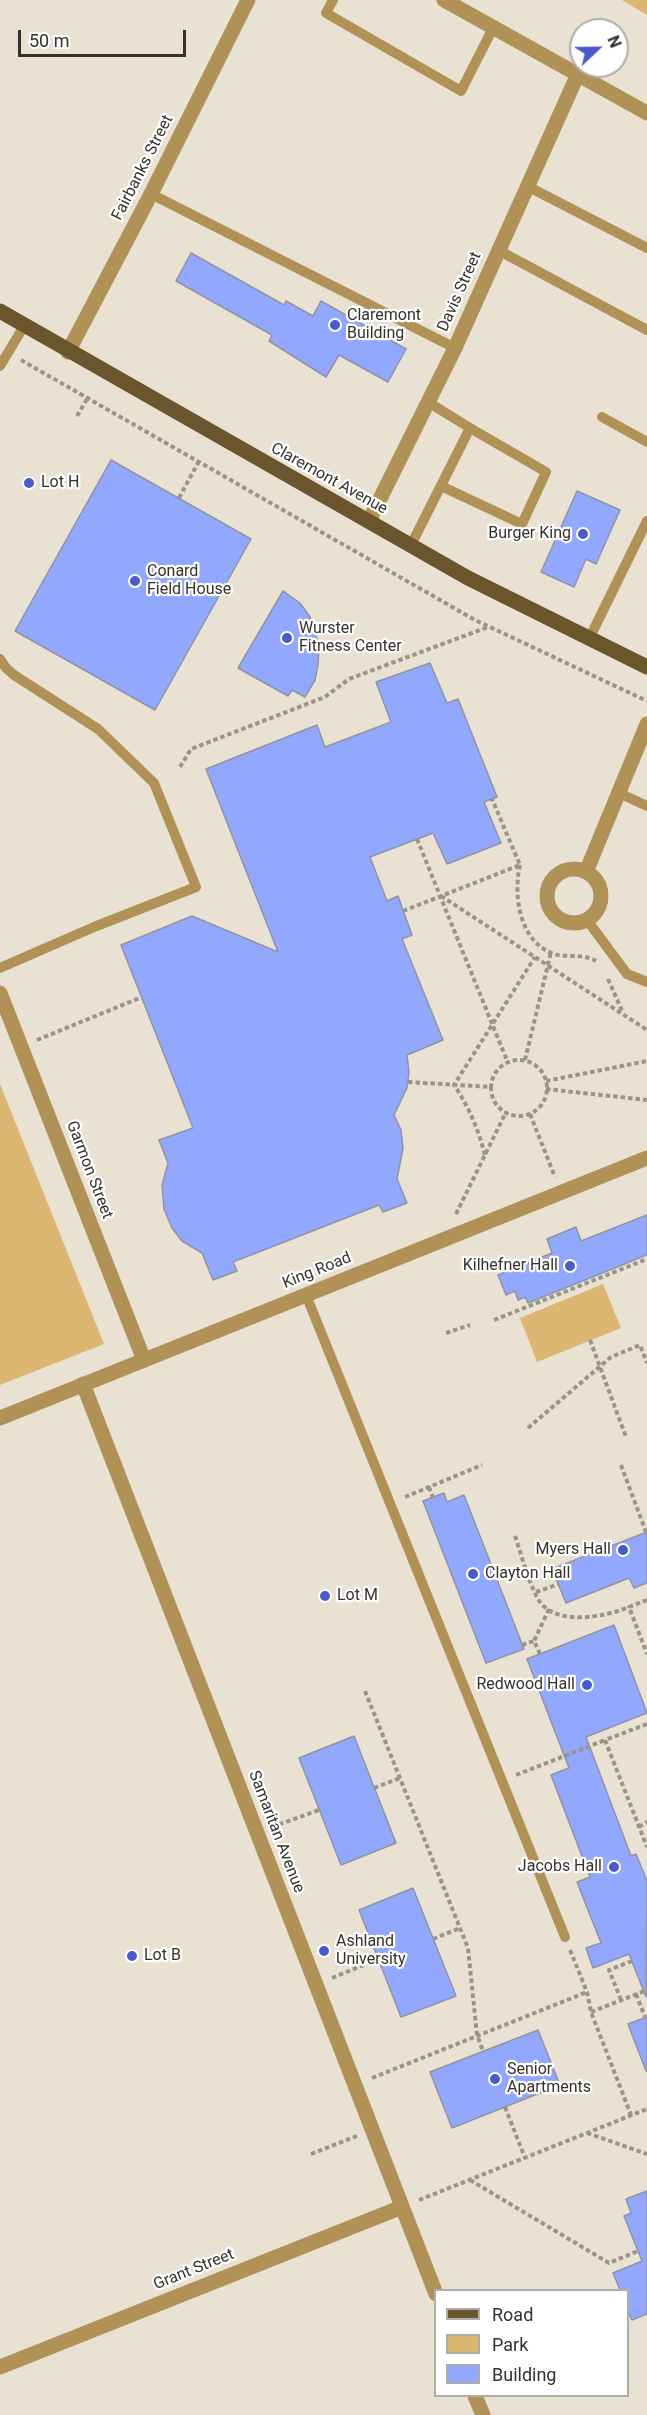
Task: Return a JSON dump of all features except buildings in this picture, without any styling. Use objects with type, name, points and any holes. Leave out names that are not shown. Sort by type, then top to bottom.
[{"type":"main road","name":"Claremont Avenue","points":[[0,311],[68,352],[468,578],[647,667]]},
{"type":"street","name":"Fairbanks Street","points":[[68,352],[151,194],[248,0]]},
{"type":"street","points":[[444,0],[569,69]]},
{"type":"street","name":"Davis Street","points":[[369,521],[429,402],[576,78]]},
{"type":"street","points":[[585,78],[647,113]]},
{"type":"street","points":[[586,872],[647,724]]},
{"type":"street","points":[[572,869],[586,872],[596,880],[601,898],[594,914],[587,920],[578,923],[561,920],[549,908],[547,890],[556,875],[572,869]]},
{"type":"street","name":"Garmon Street","points":[[0,993],[144,1359]]},
{"type":"street","name":"King Road","points":[[0,1418],[647,1158]]},
{"type":"street","name":"Samaritan Avenue","points":[[83,1384],[434,2291]]},
{"type":"street","name":"Grant Street","points":[[0,2367],[402,2207]]},
{"type":"street","points":[[475,2397],[483,2415]]},
{"type":"lane","points":[[333,0],[326,13],[461,90],[493,28]]},
{"type":"lane","points":[[527,186],[647,248]]},
{"type":"lane","points":[[151,194],[454,348]]},
{"type":"lane","points":[[498,250],[647,330]]},
{"type":"lane","points":[[0,366],[24,326]]},
{"type":"lane","points":[[429,402],[546,472],[522,524],[441,486]]},
{"type":"lane","points":[[602,417],[647,442]]},
{"type":"lane","points":[[411,546],[470,428]]},
{"type":"lane","points":[[590,639],[647,521]]},
{"type":"lane","points":[[0,659],[14,675],[98,729],[154,783],[196,887],[94,927],[0,968]]},
{"type":"lane","points":[[619,793],[647,806]]},
{"type":"lane","points":[[587,920],[627,974],[647,982]]},
{"type":"lane","points":[[306,1295],[565,1937]]},
{"type":"path","points":[[8,352],[198,463],[488,627],[647,701]]},
{"type":"path","points":[[77,416],[87,399]]},
{"type":"path","points":[[179,498],[198,463]]},
{"type":"path","points":[[180,767],[191,749],[325,697],[349,679],[488,627]]},
{"type":"path","points":[[492,799],[520,865],[516,880],[517,900],[521,918],[531,934],[551,952],[562,955],[579,955],[599,963]]},
{"type":"path","points":[[417,839],[508,1063]]},
{"type":"path","points":[[403,912],[520,865]]},
{"type":"path","points":[[441,896],[647,1030]]},
{"type":"path","points":[[525,1060],[551,952]]},
{"type":"path","points":[[454,1085],[535,957]]},
{"type":"path","points":[[605,973],[624,1015]]},
{"type":"path","points":[[34,1041],[142,997]]},
{"type":"path","points":[[525,1060],[540,1070],[546,1081],[543,1102],[530,1114],[521,1116],[506,1112],[497,1105],[491,1087],[498,1069],[508,1063],[525,1060]]},
{"type":"path","points":[[546,1081],[647,1061]]},
{"type":"path","points":[[408,1082],[491,1087]]},
{"type":"path","points":[[454,1085],[467,1104],[478,1129],[485,1155]]},
{"type":"path","points":[[546,1089],[647,1100]]},
{"type":"path","points":[[455,1218],[506,1112]]},
{"type":"path","points":[[530,1114],[555,1178]]},
{"type":"path","points":[[494,1320],[647,1259]]},
{"type":"path","points":[[446,1333],[470,1325]]},
{"type":"path","points":[[590,1340],[626,1437]]},
{"type":"path","points":[[528,1428],[610,1357],[640,1345],[647,1363]]},
{"type":"path","points":[[390,1503],[482,1465]]},
{"type":"path","points":[[621,1465],[646,1532]]},
{"type":"path","points":[[429,1487],[433,1498]]},
{"type":"path","points":[[515,1536],[540,1602],[552,1612],[591,1617],[609,1615],[647,1600]]},
{"type":"path","points":[[536,1592],[558,1584]]},
{"type":"path","points":[[629,1607],[647,1654]]},
{"type":"path","points":[[522,1645],[534,1641],[549,1609]]},
{"type":"path","points":[[534,1641],[540,1654]]},
{"type":"path","points":[[364,1691],[468,1948],[477,2035],[483,2051]]},
{"type":"path","points":[[503,1781],[647,1724]]},
{"type":"path","points":[[605,1740],[647,1847]]},
{"type":"path","points":[[374,1788],[400,1778]]},
{"type":"path","points":[[257,1833],[319,1810]]},
{"type":"path","points":[[639,1827],[647,1822]]},
{"type":"path","points":[[433,1939],[460,1928]]},
{"type":"path","points":[[565,1937],[587,1992],[591,2012],[632,2115]]},
{"type":"path","points":[[316,1984],[378,1959]]},
{"type":"path","points":[[621,2000],[609,1970],[632,1961]]},
{"type":"path","points":[[591,2012],[647,1990]]},
{"type":"path","points":[[354,2084],[587,1992]]},
{"type":"path","points":[[636,1994],[645,2017]]},
{"type":"path","points":[[505,2107],[525,2158]]},
{"type":"path","points":[[402,2207],[647,2109]]},
{"type":"path","points":[[586,2133],[647,2154]]},
{"type":"path","points":[[311,2154],[357,2135]]},
{"type":"path","points":[[470,2180],[609,2263],[638,2251]]},
{"type":"green space","points":[[622,0],[647,0],[647,15]]},
{"type":"green space","points":[[0,1084],[104,1344],[0,1385]]},
{"type":"green space","points":[[603,1284],[621,1328],[537,1362],[520,1318]]},
{"type":"place","name":"Claremont Building","points":[[335,325]]},
{"type":"place","name":"Lot H","points":[[29,483]]},
{"type":"place","name":"Burger King","points":[[583,534]]},
{"type":"place","name":"Conard Field House","points":[[135,581]]},
{"type":"place","name":"Wurster Fitness Center","points":[[287,638]]},
{"type":"place","name":"Kilhefner Hall","points":[[570,1266]]},
{"type":"place","name":"Myers Hall","points":[[623,1550]]},
{"type":"place","name":"Clayton Hall","points":[[473,1574]]},
{"type":"place","name":"Lot M","points":[[325,1596]]},
{"type":"place","name":"Redwood Hall","points":[[587,1685]]},
{"type":"place","name":"Jacobs Hall","points":[[614,1867]]},
{"type":"place","name":"Ashland University","points":[[324,1951]]},
{"type":"place","name":"Lot B","points":[[132,1956]]},
{"type":"place","name":"Senior Apartments","points":[[495,2079]]}]
